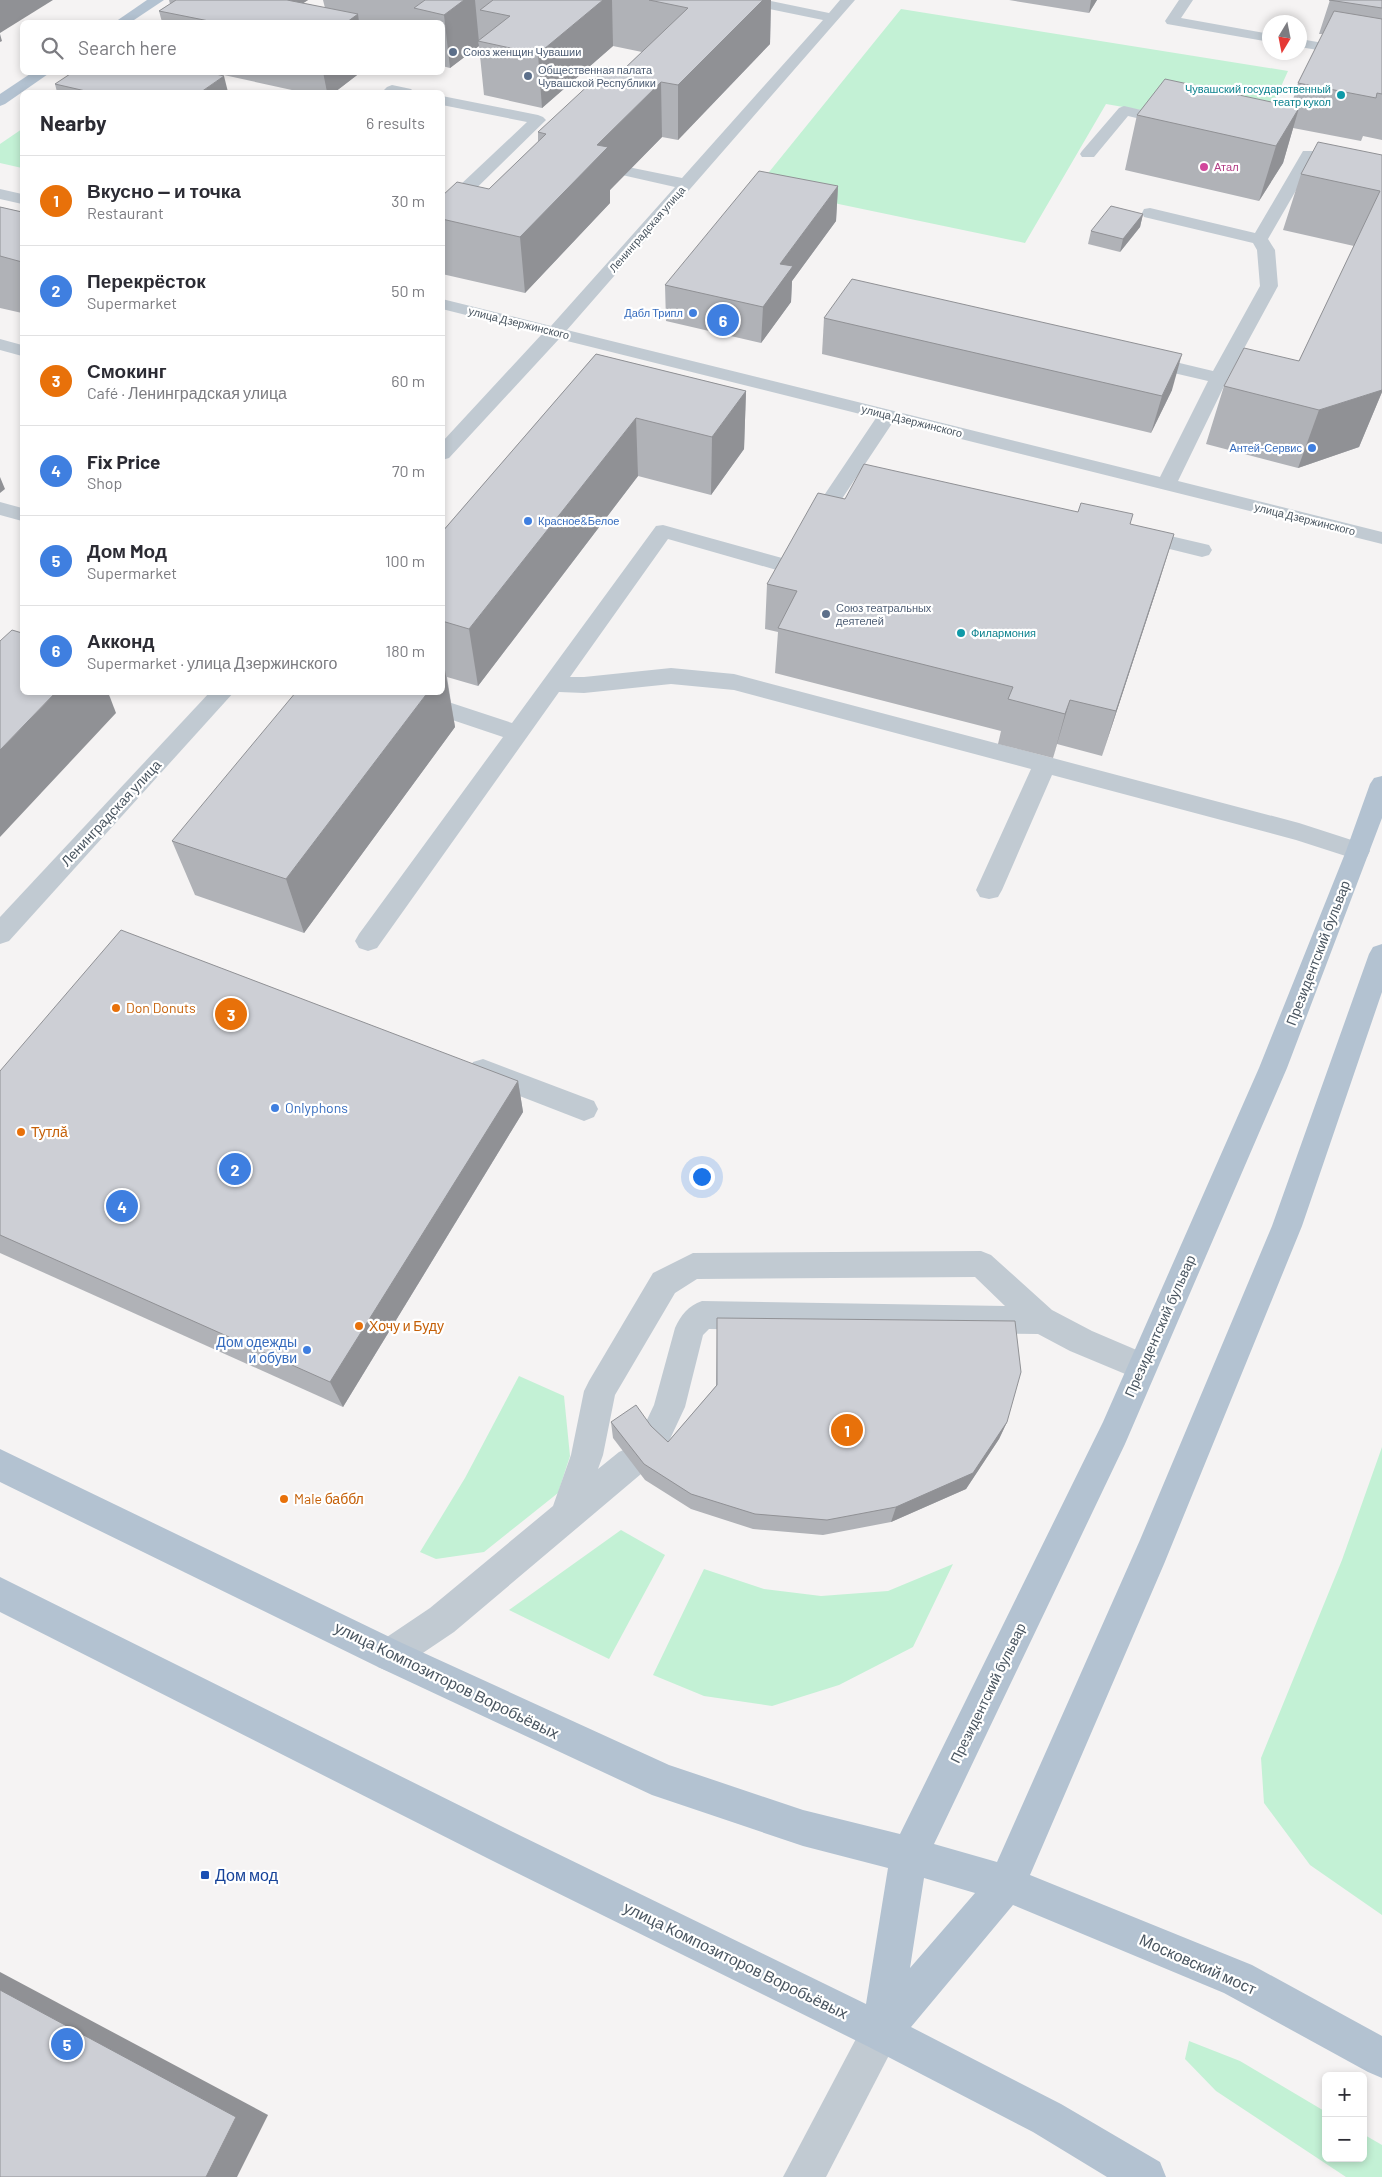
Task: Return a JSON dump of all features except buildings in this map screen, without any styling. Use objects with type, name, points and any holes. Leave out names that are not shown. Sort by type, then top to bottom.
[{"type":"main road","points":[[125,20],[157,0]]},
{"type":"main road","points":[[0,101],[39,75]]},
{"type":"main road","name":"Президентский бульвар","points":[[881,2032],[909,1855],[1114,1434],[1273,1068],[1358,851],[1382,784]]},
{"type":"main road","points":[[1145,2177],[1047,2118],[881,2032],[1007,1884],[1152,1552],[1287,1226],[1382,954]]},
{"type":"main road","name":"улица Композиторов Воробьёвых","points":[[0,1465],[390,1655],[665,1782],[803,1828],[909,1855],[1007,1884]]},
{"type":"main road","name":"улица Композиторов Воробьёвых","points":[[0,1594],[500,1845],[881,2032]]},
{"type":"main road","name":"Московский мост","points":[[1007,1884],[1238,1980],[1382,2058]]},
{"type":"street","points":[[745,0],[833,18]]},
{"type":"street","name":"Ленинградская улица","points":[[445,451],[555,332],[848,0]]},
{"type":"street","points":[[1186,0],[1172,21],[1262,37]]},
{"type":"street","points":[[1307,44],[1382,57]]},
{"type":"street","points":[[445,101],[538,120],[445,207]]},
{"type":"street","points":[[1088,154],[1124,110],[1192,126]]},
{"type":"street","points":[[509,147],[527,151]]},
{"type":"street","points":[[1290,149],[1327,158]]},
{"type":"street","points":[[1260,239],[1309,154]]},
{"type":"street","points":[[628,172],[686,184]]},
{"type":"street","points":[[0,194],[20,199]]},
{"type":"street","points":[[1150,213],[1260,239],[1266,250],[1269,286],[1219,378],[1166,485]]},
{"type":"street","name":"улица Дзержинского","points":[[445,305],[1382,538]]},
{"type":"street","points":[[0,344],[20,350]]},
{"type":"street","points":[[1123,355],[1219,378]]},
{"type":"street","points":[[368,941],[663,532],[786,566],[865,466],[888,415]]},
{"type":"street","points":[[0,508],[20,514]]},
{"type":"street","points":[[1116,529],[1202,550]]},
{"type":"street","points":[[552,684],[584,685],[671,676],[734,682],[1298,832],[1358,851]]},
{"type":"street","name":"Ленинградская улица","points":[[0,934],[218,695]]},
{"type":"street","points":[[401,695],[517,732]]},
{"type":"street","points":[[989,890],[1045,765]]},
{"type":"street","points":[[456,1059],[584,1109]]},
{"type":"street","points":[[565,1518],[587,1455],[600,1391],[664,1284],[693,1266],[981,1264],[1041,1320],[1081,1341],[1142,1367]]},
{"type":"street","points":[[390,1655],[442,1620],[641,1453],[669,1407],[690,1328],[702,1315],[1041,1320]]},
{"type":"street","points":[[804,2177],[881,2032]]},
{"type":"green space","points":[[901,9],[1288,71],[1261,131],[1106,104],[1025,243],[757,187]]},
{"type":"green space","points":[[20,130],[20,168],[0,163],[0,144]]},
{"type":"green space","points":[[519,1376],[564,1396],[570,1456],[558,1493],[484,1552],[436,1559],[420,1552],[465,1478]]},
{"type":"green space","points":[[1382,1447],[1382,1915],[1310,1865],[1264,1803],[1261,1758],[1342,1560]]},
{"type":"green space","points":[[621,1530],[665,1555],[609,1659],[509,1610]]},
{"type":"green space","points":[[953,1564],[913,1647],[839,1685],[772,1706],[704,1696],[653,1675],[704,1569],[764,1589],[821,1596],[888,1591]]},
{"type":"green space","points":[[1189,2041],[1240,2061],[1322,2110],[1322,2161],[1216,2091],[1185,2059]]},
{"type":"green space","points":[[1367,2136],[1382,2145],[1382,2177],[1346,2177],[1323,2162],[1367,2162]]},
{"type":"place","name":"Союз женщин Чувашии","points":[[453,52]]},
{"type":"place","name":"Общественная палата Чувашской Республики","points":[[528,76]]},
{"type":"place","name":"Чувашский государственный театр кукол","points":[[1341,95]]},
{"type":"place","name":"Атал","points":[[1204,167]]},
{"type":"place","name":"Дабл Трипл","points":[[693,313]]},
{"type":"place","name":"Акконд","points":[[723,320]]},
{"type":"place","name":"Антей-Сервис","points":[[1312,448]]},
{"type":"place","name":"Красное&Белое","points":[[528,521]]},
{"type":"place","name":"Союз театральных деятелей","points":[[826,614]]},
{"type":"place","name":"Филармония","points":[[961,633]]},
{"type":"place","name":"Don Donuts","points":[[116,1008]]},
{"type":"place","name":"Смокинг","points":[[231,1014]]},
{"type":"place","name":"Onlyphons","points":[[275,1108]]},
{"type":"place","name":"Тутлӑ","points":[[21,1132]]},
{"type":"place","name":"Перекрёсток","points":[[235,1169]]},
{"type":"place","name":"Fix Price","points":[[122,1206]]},
{"type":"place","name":"Хочу и Буду","points":[[359,1326]]},
{"type":"place","name":"Дом одежды и обуви","points":[[307,1350]]},
{"type":"place","name":"Вкусно — и точка","points":[[847,1430]]},
{"type":"place","name":"Male баббл","points":[[284,1499]]},
{"type":"place","name":"Дом мод","points":[[205,1875]]},
{"type":"place","name":"Дом Mод","points":[[67,2044]]}]
